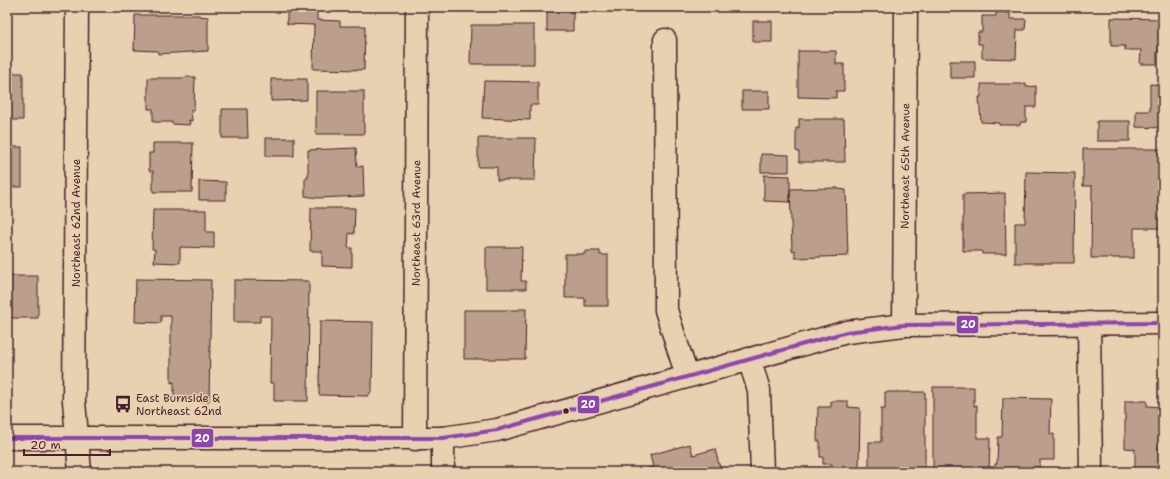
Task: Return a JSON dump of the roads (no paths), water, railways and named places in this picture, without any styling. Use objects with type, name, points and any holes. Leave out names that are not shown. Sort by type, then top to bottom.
[{"type":"street","name":"Northeast 62nd Avenue","points":[[77,7],[74,401],[80,472]]},
{"type":"street","name":"Northeast 63rd Avenue","points":[[415,439],[417,7]]},
{"type":"street","name":"Northeast 65th Avenue","points":[[904,325],[906,7]]},
{"type":"street","points":[[665,40],[666,310],[687,376]]},
{"type":"street","points":[[1089,323],[1091,472]]},
{"type":"street","points":[[7,438],[443,438],[497,430],[847,332],[904,325],[1163,323]]},
{"type":"street","points":[[749,359],[759,390],[762,472]]},
{"type":"street","points":[[443,438],[443,472]]},
{"type":"place","name":"East Burnside & Northeast 62nd","points":[[123,404]]}]
